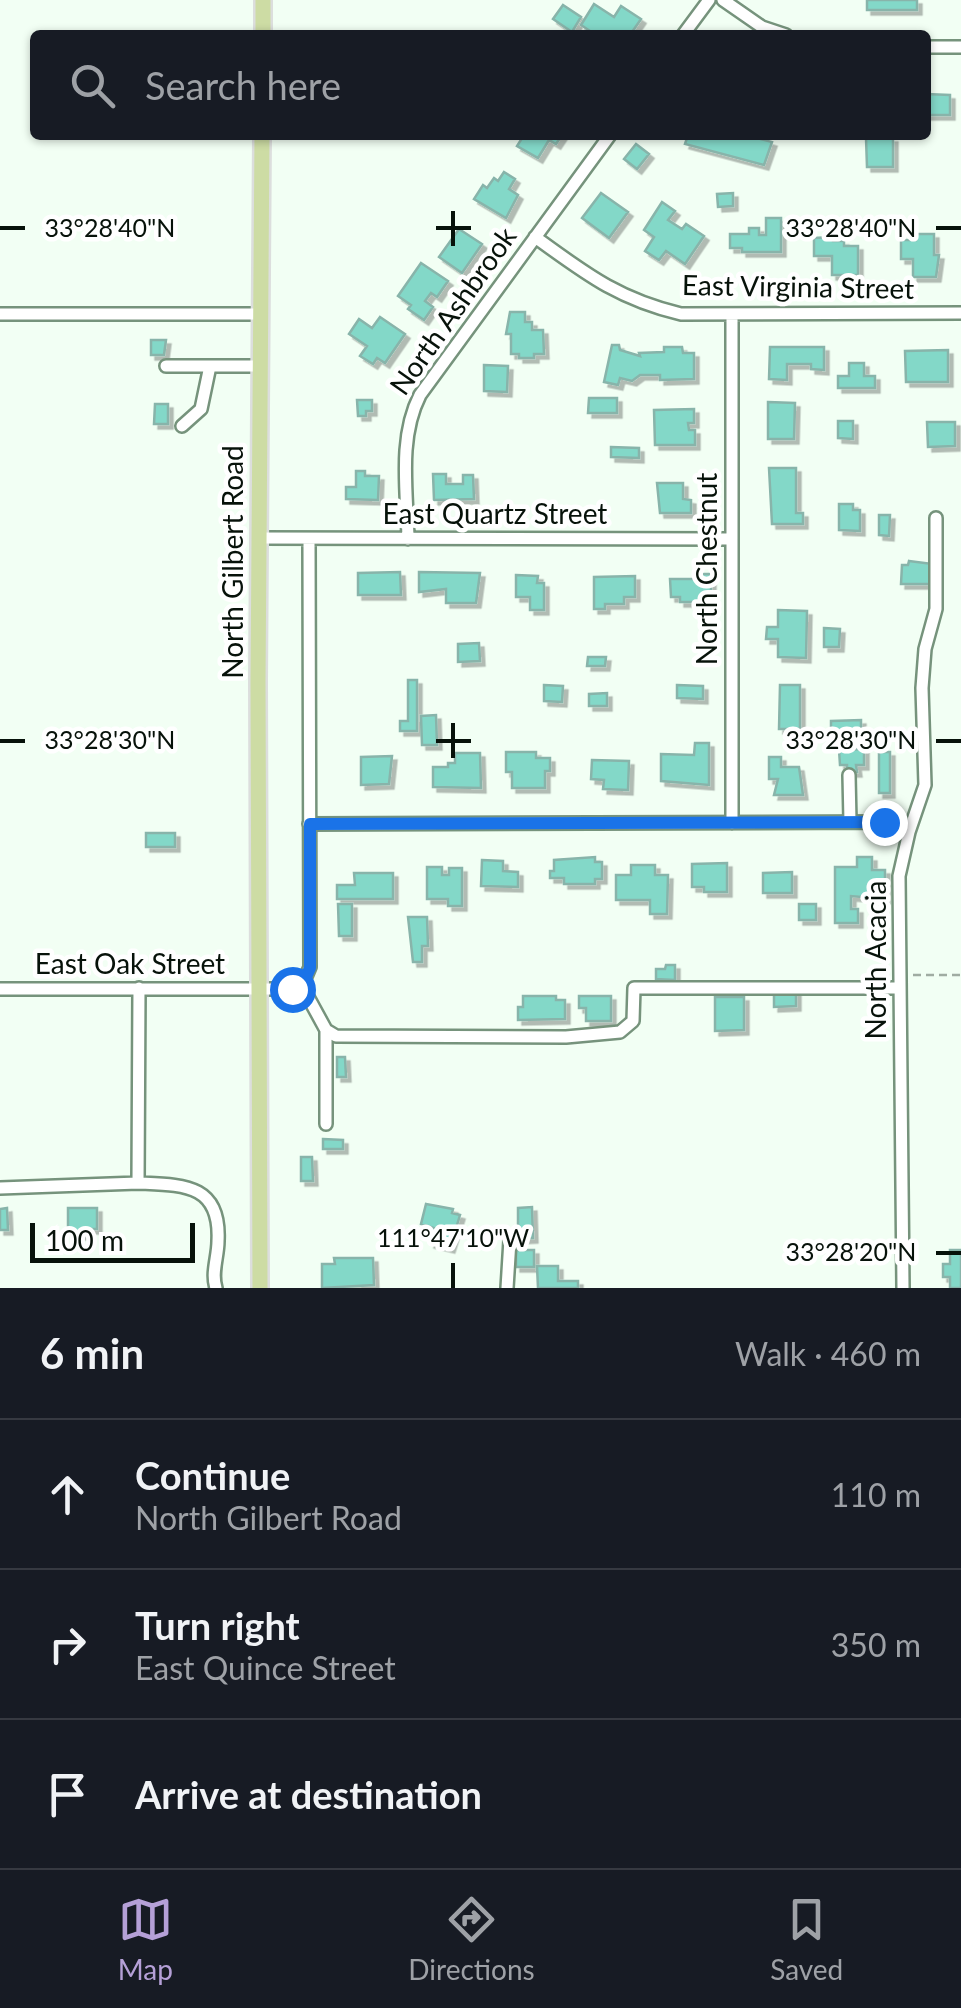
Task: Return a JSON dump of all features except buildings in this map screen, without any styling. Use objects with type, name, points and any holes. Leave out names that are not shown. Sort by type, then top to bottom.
[{"type":"main road","points":[[263,30],[264,0]]},
{"type":"main road","name":"North Gilbert Road","points":[[260,1288],[258,538],[262,140]]},
{"type":"street","points":[[687,30],[709,0]]},
{"type":"street","points":[[723,0],[771,30]]},
{"type":"street","points":[[931,48],[961,48]]},
{"type":"street","name":"North Ashbrook","points":[[408,539],[406,442],[412,410],[606,140]]},
{"type":"street","name":"East Virginia Street","points":[[535,237],[616,294],[682,314],[961,313]]},
{"type":"street","points":[[0,314],[260,314]]},
{"type":"street","name":"North Chestnut","points":[[732,315],[732,823]]},
{"type":"street","points":[[166,366],[260,366]]},
{"type":"street","points":[[182,426],[201,410],[210,366]]},
{"type":"street","name":"North Acacia","points":[[903,1288],[899,876],[908,832],[925,784],[922,688],[925,649],[936,609],[936,518]]},
{"type":"street","name":"East Quartz Street","points":[[258,538],[732,539]]},
{"type":"street","points":[[302,986],[310,968],[309,539]]},
{"type":"street","points":[[850,775],[850,822]]},
{"type":"street","points":[[310,824],[884,822],[908,832]]},
{"type":"street","points":[[326,1030],[336,1036],[566,1037],[620,1032],[633,1021],[634,988],[899,981]]},
{"type":"street","points":[[260,989],[302,986]]},
{"type":"street","points":[[302,986],[326,1030],[326,1124]]},
{"type":"street","points":[[138,1183],[139,988]]},
{"type":"street","name":"East Oak Street","points":[[0,989],[260,989]]},
{"type":"street","points":[[0,1188],[138,1183],[190,1187],[211,1204],[218,1238],[216,1288]]},
{"type":"street","points":[[507,1288],[510,1240]]},
{"type":"path","points":[[899,981],[961,975]]},
{"type":"route","points":[[292,989],[302,986],[310,968],[310,824],[884,822]]}]
